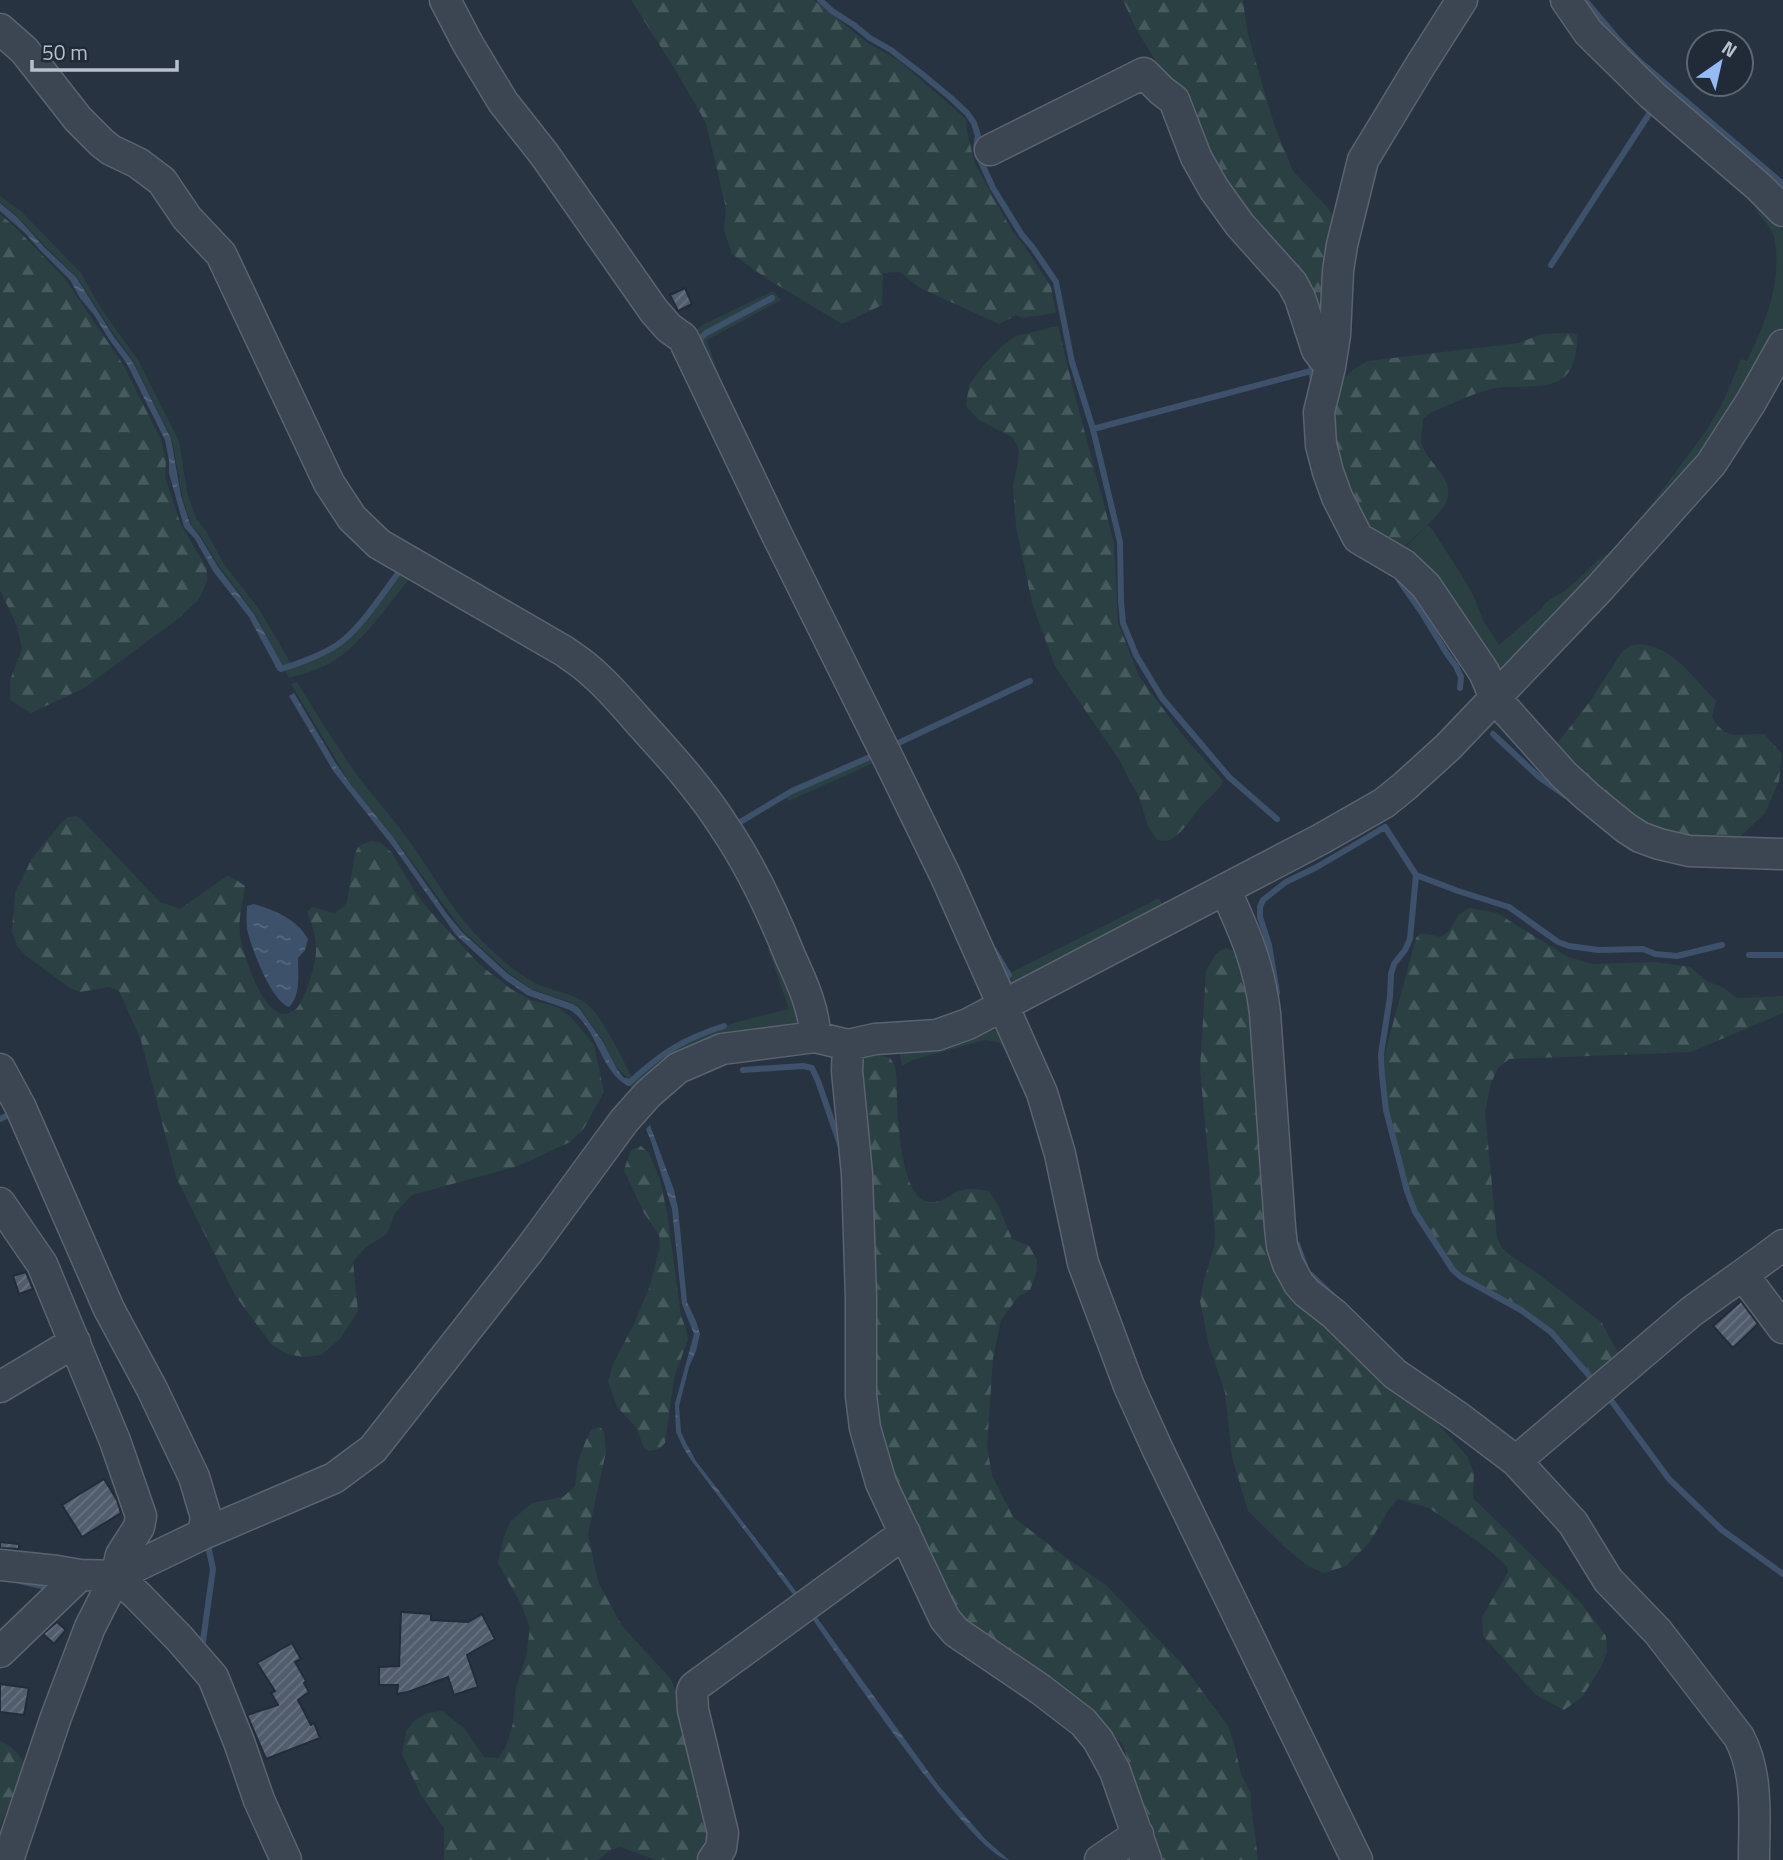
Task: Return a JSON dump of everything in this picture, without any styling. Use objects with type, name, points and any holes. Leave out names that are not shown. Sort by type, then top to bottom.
[{"type":"street","points":[[445,0],[503,102],[544,154],[654,311],[669,328],[683,338],[779,539],[918,818],[1042,1093],[1060,1154],[1083,1263],[1129,1385],[1357,1860]]},
{"type":"street","points":[[1462,0],[1363,160],[1342,245],[1335,335],[1319,412],[1319,429],[1328,472],[1337,497],[1358,538],[1404,565],[1426,586],[1484,672],[1495,698],[1564,775],[1626,828],[1659,844],[1689,851],[1783,855]]},
{"type":"street","points":[[1566,0],[1588,32],[1652,95],[1783,211]]},
{"type":"street","points":[[0,29],[24,50],[78,119],[102,143],[138,163],[162,181],[187,218],[221,254],[329,483],[352,518],[379,544],[564,651],[584,666],[648,732],[701,794],[726,828],[773,914],[815,1023],[815,1037]]},
{"type":"street","points":[[990,150],[1144,73],[1174,100],[1196,157],[1214,190],[1240,225],[1292,283],[1300,298],[1317,350],[1330,368]]},
{"type":"street","points":[[0,1565],[80,1576],[116,1576],[203,1534],[334,1478],[373,1449],[530,1249],[624,1121],[648,1094],[678,1068],[722,1049],[815,1037],[848,1045],[875,1039],[937,1035],[968,1024],[1321,839],[1384,803],[1448,747],[1599,589],[1711,464],[1751,402],[1783,345]]},
{"type":"street","points":[[1225,889],[1249,942],[1262,985],[1280,1227],[1282,1245],[1294,1278],[1307,1293],[1335,1314],[1395,1374],[1516,1461],[1573,1523],[1608,1580],[1658,1632],[1745,1748],[1753,1775],[1754,1860]]},
{"type":"street","points":[[848,1045],[847,1071],[857,1174],[861,1299],[860,1396],[865,1428],[881,1483],[950,1626],[1083,1722],[1098,1740],[1115,1771],[1142,1847],[1100,1860]]},
{"type":"street","points":[[0,1069],[10,1109],[194,1477],[206,1517],[203,1534]]},
{"type":"street","points":[[0,1203],[42,1264],[115,1441],[141,1516],[139,1527],[121,1555],[116,1576],[90,1627],[56,1717],[8,1860]]},
{"type":"street","points":[[1516,1461],[1692,1312],[1783,1245]]},
{"type":"street","points":[[1744,1276],[1783,1328]]},
{"type":"street","points":[[0,1387],[75,1342]]},
{"type":"street","points":[[713,1860],[723,1842],[723,1833],[693,1710],[694,1687],[905,1533]]},
{"type":"street","points":[[0,1652],[80,1576]]},
{"type":"street","points":[[116,1576],[180,1639],[213,1678],[259,1800],[286,1860]]},
{"type":"green space","points":[[631,0],[814,0],[869,44],[898,60],[966,119],[975,164],[1012,231],[1051,287],[1056,313],[1022,318],[1017,315],[999,324],[920,288],[900,272],[883,273],[882,305],[842,324],[732,254],[724,230],[726,208],[706,123]]},
{"type":"green space","points":[[1123,0],[1243,0],[1247,31],[1265,94],[1293,171],[1328,208],[1338,224],[1332,339],[1242,222],[1176,93],[1136,29]]},
{"type":"green space","points":[[0,196],[22,212],[81,273],[102,310],[138,360],[179,441],[187,492],[196,518],[224,564],[259,609],[293,667],[321,657],[347,641],[407,566],[410,578],[375,622],[346,652],[325,666],[289,678],[255,614],[191,524],[182,496],[172,440],[134,362],[76,276],[0,202]]},
{"type":"green space","points":[[1762,203],[1783,231],[1783,328],[1743,399],[1716,439],[1649,519],[1644,514],[1706,431],[1724,400],[1741,359],[1747,361],[1766,316],[1774,285],[1776,253],[1774,236],[1755,209]]},
{"type":"green space","points":[[0,214],[66,280],[124,366],[161,440],[166,461],[165,477],[181,525],[207,569],[207,581],[199,599],[179,618],[84,688],[31,713],[10,700],[10,680],[22,649],[17,626],[0,590]]},
{"type":"green space","points":[[773,291],[781,300],[707,340],[732,415],[694,333],[702,325]]},
{"type":"green space","points":[[1058,326],[1114,543],[1118,623],[1139,676],[1180,732],[1223,781],[1181,832],[1167,841],[1157,840],[1148,826],[1139,797],[1120,761],[1055,666],[1032,603],[1016,526],[1013,486],[1019,449],[1012,437],[979,420],[966,406],[969,385],[1001,347],[1016,336]]},
{"type":"green space","points":[[1542,334],[1577,335],[1575,357],[1570,370],[1562,378],[1541,386],[1503,387],[1484,391],[1430,413],[1423,419],[1421,441],[1428,457],[1445,479],[1448,495],[1445,504],[1395,555],[1374,544],[1334,475],[1330,391],[1354,369],[1368,361],[1519,343]]},
{"type":"green space","points":[[1428,525],[1463,577],[1484,622],[1499,645],[1600,558],[1612,551],[1615,553],[1496,682],[1396,556]]},
{"type":"green space","points":[[1638,644],[1650,646],[1672,656],[1690,673],[1716,701],[1712,717],[1723,730],[1734,735],[1764,734],[1782,754],[1779,781],[1765,813],[1740,837],[1720,840],[1677,836],[1647,827],[1553,749],[1591,700],[1622,652]]},
{"type":"green space","points":[[297,682],[346,759],[395,821],[469,927],[521,975],[587,1004],[606,1029],[634,1080],[671,1052],[704,1034],[789,1009],[768,949],[780,942],[807,1021],[634,1094],[630,1085],[632,1082],[618,1069],[604,1042],[580,1008],[573,1003],[531,989],[509,973],[463,931],[351,785],[291,684]]},
{"type":"green space","points":[[879,750],[878,761],[789,801],[782,795]]},
{"type":"green space","points":[[77,816],[160,902],[180,909],[227,876],[245,886],[240,928],[245,955],[262,995],[269,1005],[286,1014],[299,1005],[307,990],[315,962],[315,939],[307,912],[312,907],[334,913],[343,907],[347,902],[358,847],[371,841],[381,843],[392,853],[429,910],[479,964],[511,989],[531,1000],[557,1007],[571,1017],[594,1045],[604,1092],[584,1128],[570,1142],[518,1166],[412,1195],[395,1213],[387,1234],[366,1247],[353,1262],[358,1311],[340,1339],[321,1355],[304,1357],[287,1354],[272,1345],[235,1295],[176,1177],[141,1040],[119,991],[109,987],[80,992],[70,988],[17,946],[12,932],[15,893],[32,858],[62,822],[68,817]]},
{"type":"green space","points":[[1159,898],[1165,910],[1017,986],[1000,981],[972,909],[1010,973]]},
{"type":"green space","points":[[1469,908],[1497,913],[1568,957],[1593,964],[1655,962],[1690,967],[1707,981],[1724,988],[1737,998],[1783,996],[1783,1013],[1691,1052],[1509,1059],[1498,1068],[1491,1083],[1485,1112],[1497,1238],[1502,1248],[1514,1258],[1602,1323],[1618,1353],[1617,1359],[1599,1378],[1592,1374],[1553,1330],[1522,1308],[1455,1269],[1417,1211],[1409,1191],[1389,1109],[1385,1053],[1416,938],[1421,933],[1441,937],[1449,931],[1459,914]]},
{"type":"green space","points":[[1227,948],[1239,954],[1247,966],[1267,1218],[1376,1371],[1439,1425],[1467,1456],[1474,1473],[1473,1498],[1581,1603],[1606,1636],[1607,1652],[1600,1669],[1582,1697],[1564,1710],[1536,1695],[1483,1636],[1482,1617],[1508,1572],[1507,1566],[1483,1545],[1429,1508],[1398,1499],[1370,1542],[1346,1566],[1324,1573],[1308,1566],[1288,1550],[1248,1511],[1232,1457],[1225,1392],[1209,1345],[1200,1301],[1214,1247],[1215,1232],[1200,1069],[1206,971],[1215,955]]},
{"type":"green space","points":[[986,1028],[1005,1034],[1035,1111],[1010,1057],[1000,1043],[985,1040],[913,1060],[902,1066],[899,1049]]},
{"type":"green space","points":[[875,1053],[890,1058],[895,1067],[903,1157],[912,1187],[919,1197],[932,1202],[966,1189],[989,1191],[1012,1239],[1029,1246],[1037,1260],[1037,1271],[1030,1290],[1018,1297],[1001,1320],[993,1358],[987,1447],[992,1475],[1013,1517],[1107,1586],[1182,1664],[1228,1726],[1241,1774],[1251,1793],[1258,1860],[1160,1860],[1151,1821],[1123,1745],[1085,1710],[960,1621],[889,1472],[872,1406],[873,1183],[860,1058]]},
{"type":"green space","points":[[641,1146],[649,1153],[660,1180],[681,1316],[688,1339],[674,1378],[665,1443],[659,1449],[649,1451],[644,1448],[636,1427],[617,1407],[608,1381],[614,1362],[650,1286],[660,1246],[659,1235],[644,1213],[624,1170],[631,1150]]},
{"type":"green space","points":[[600,1427],[604,1432],[606,1452],[588,1534],[598,1582],[622,1626],[670,1678],[680,1699],[712,1820],[706,1839],[696,1860],[656,1860],[621,1847],[610,1850],[598,1860],[444,1860],[444,1828],[421,1795],[402,1754],[406,1732],[413,1722],[427,1713],[442,1711],[464,1728],[484,1757],[498,1758],[506,1747],[513,1723],[516,1688],[526,1657],[530,1628],[521,1604],[498,1563],[503,1539],[511,1521],[532,1503],[563,1497],[575,1486],[578,1462],[586,1440],[591,1430]]},
{"type":"green space","points":[[0,1741],[14,1750],[25,1764],[0,1827]]},
{"type":"water","points":[[0,203],[76,277],[133,362],[171,439],[181,496],[190,524],[218,567],[254,614],[284,668],[278,671],[249,617],[213,571],[195,539],[184,527],[169,473],[165,440],[127,364],[70,280],[0,211]]},
{"type":"water","points":[[294,693],[351,785],[393,837],[462,932],[508,974],[532,990],[579,1008],[603,1042],[617,1069],[631,1082],[628,1086],[611,1070],[587,1027],[570,1010],[527,995],[504,979],[456,935],[395,849],[334,772],[289,696]]},
{"type":"water","points":[[254,904],[277,912],[291,921],[308,939],[305,950],[298,958],[297,990],[289,1007],[275,995],[253,948],[247,929],[247,906]]},
{"type":"water","points":[[650,1125],[674,1190],[687,1302],[700,1334],[679,1406],[681,1432],[696,1461],[799,1595],[795,1597],[691,1460],[676,1432],[675,1404],[694,1334],[682,1304],[672,1209],[646,1129]]},
{"type":"water","points":[[813,1612],[938,1785],[986,1840],[1009,1860],[992,1851],[967,1827],[938,1792],[809,1614]]},
{"type":"building","points":[[685,288],[692,304],[678,311],[670,295]]},
{"type":"building","points":[[26,1272],[33,1289],[19,1294],[13,1276]]},
{"type":"building","points":[[1741,1301],[1758,1324],[1733,1348],[1713,1326]]},
{"type":"building","points":[[104,1479],[117,1500],[121,1513],[82,1537],[62,1505]]},
{"type":"building","points":[[0,1542],[19,1544],[19,1549],[0,1548]]},
{"type":"building","points":[[401,1612],[431,1614],[431,1620],[468,1622],[482,1614],[495,1639],[467,1655],[478,1687],[454,1695],[448,1677],[397,1694],[398,1685],[379,1685],[379,1667],[399,1666]]},
{"type":"building","points":[[57,1622],[66,1630],[54,1644],[43,1634]]},
{"type":"building","points":[[292,1643],[301,1659],[295,1662],[309,1692],[298,1700],[311,1725],[314,1723],[320,1738],[266,1759],[247,1715],[278,1705],[271,1693],[275,1691],[257,1663]]},
{"type":"building","points":[[0,1684],[29,1688],[24,1715],[0,1712]]},
{"type":"waterway","points":[[820,0],[922,74],[967,113],[974,123],[978,136],[978,155],[993,188],[1056,282],[1072,362],[1093,429],[1120,542],[1123,623],[1136,655],[1162,698],[1229,777],[1277,819]]},
{"type":"waterway","points":[[1585,0],[1638,60],[1783,184]]},
{"type":"waterway","points":[[1551,265],[1651,111]]},
{"type":"waterway","points":[[700,347],[701,338],[706,333],[772,298]]},
{"type":"waterway","points":[[1311,360],[1313,384]]},
{"type":"waterway","points":[[1093,429],[1311,371]]},
{"type":"waterway","points":[[278,665],[281,669],[310,659],[346,638],[402,568]]},
{"type":"waterway","points":[[1399,580],[1456,666],[1461,677],[1460,688]]},
{"type":"waterway","points":[[892,746],[1030,681]]},
{"type":"waterway","points":[[1493,734],[1539,777],[1566,796]]},
{"type":"waterway","points":[[737,824],[792,791],[877,754]]},
{"type":"waterway","points":[[1277,993],[1269,945],[1260,917],[1263,900],[1286,882],[1385,827],[1416,875],[1509,907],[1558,942],[1569,946],[1598,950],[1643,949],[1655,954],[1677,956],[1722,945]]},
{"type":"waterway","points":[[1416,875],[1410,939],[1394,964],[1391,974],[1381,1054],[1386,1110],[1407,1191],[1415,1212],[1453,1270],[1521,1310],[1551,1332],[1593,1380]]},
{"type":"waterway","points":[[994,950],[1009,975]]},
{"type":"waterway","points":[[1749,955],[1783,955]]},
{"type":"waterway","points":[[626,1081],[629,1083],[684,1042],[724,1026]]},
{"type":"waterway","points":[[743,1070],[803,1066],[812,1068],[841,1147]]},
{"type":"waterway","points":[[0,1119],[10,1114]]},
{"type":"waterway","points":[[1297,1244],[1305,1266]]},
{"type":"waterway","points":[[1311,1275],[1336,1299]]},
{"type":"waterway","points":[[1614,1395],[1610,1399],[1669,1479],[1722,1530],[1783,1574]]},
{"type":"waterway","points":[[202,1648],[213,1569],[208,1546]]},
{"type":"waterway","points":[[20,1581],[46,1587]]}]
